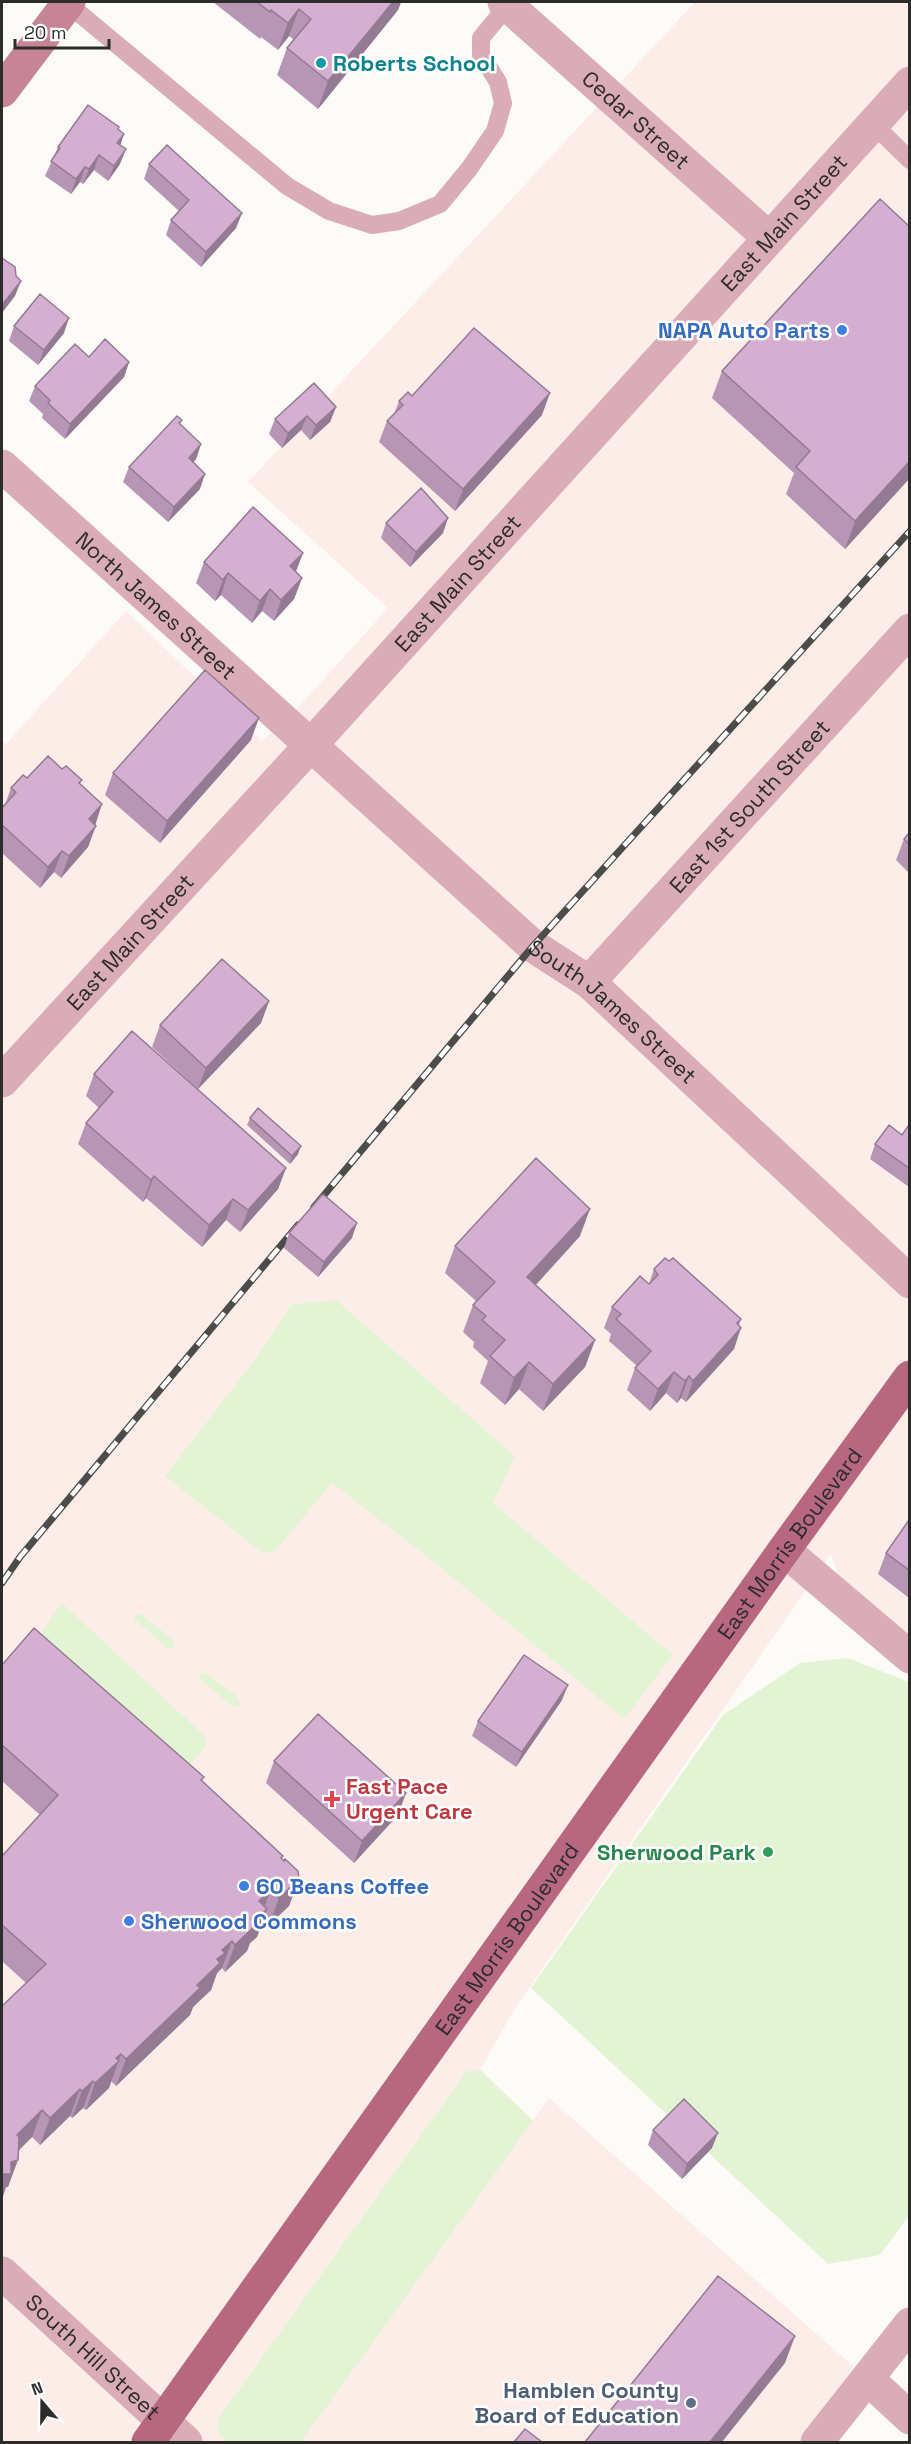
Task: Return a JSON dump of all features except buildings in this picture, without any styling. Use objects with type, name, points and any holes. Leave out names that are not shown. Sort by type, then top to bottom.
[{"type":"main road","points":[[2,91],[68,2]]},
{"type":"main road","name":"East Morris Boulevard","points":[[165,2435],[784,1550],[909,1377]]},
{"type":"street","name":"Cedar Street","points":[[506,3],[770,238]]},
{"type":"street","name":"East Main Street","points":[[2,1081],[310,746],[909,83]]},
{"type":"street","name":"North James Street","points":[[2,466],[310,746]]},
{"type":"street","name":"East 1st South Street","points":[[589,982],[909,630]]},
{"type":"street","name":"South James Street","points":[[310,746],[533,946],[589,982],[909,1282]]},
{"type":"street","points":[[784,1550],[909,1657]]},
{"type":"street","name":"South Hill Street","points":[[2,2273],[165,2435]]},
{"type":"street","points":[[817,2442],[868,2380],[909,2324]]},
{"type":"street","points":[[868,2380],[909,2418]]},
{"type":"lane","points":[[68,2],[287,186],[329,211],[372,225],[399,221],[440,204],[469,169],[495,131],[503,103],[498,82],[481,55],[481,38],[506,3]]},
{"type":"lane","points":[[873,124],[909,160]]},
{"type":"shaded area","points":[[695,2],[909,2],[909,1641],[839,1579],[831,1554],[514,2010],[480,2070],[533,2120],[549,2098],[854,2367],[798,2442],[2,2442],[2,740],[6,744],[126,611],[262,741],[295,711],[388,608],[248,482]]},
{"type":"green space","points":[[336,1300],[515,1456],[493,1503],[673,1655],[624,1719],[435,1563],[332,1483],[277,1549],[270,1553],[261,1552],[165,1476],[259,1354],[291,1305]]},
{"type":"green space","points":[[62,1603],[206,1737],[205,1748],[172,1785],[24,1656]]},
{"type":"green space","points":[[136,1614],[141,1614],[171,1638],[175,1644],[173,1648],[168,1649],[134,1619]]},
{"type":"green space","name":"Sherwood Park","points":[[848,1658],[909,1682],[910,2214],[880,2255],[828,2264],[531,1988],[723,1715],[800,1663]]},
{"type":"green space","points":[[205,1672],[236,1696],[240,1702],[238,1706],[233,1707],[199,1678],[200,1674]]},
{"type":"green space","points":[[480,2070],[533,2121],[301,2442],[228,2442],[217,2431],[218,2419],[467,2071]]},
{"type":"railway","points":[[314,1207],[533,946],[910,531]]},
{"type":"railway","points":[[2,1583],[20,1557],[298,1225]]},
{"type":"place","name":"Roberts School","points":[[321,63]]},
{"type":"place","name":"NAPA Auto Parts","points":[[842,330]]},
{"type":"place","name":"Fast Pace Urgent Care","points":[[332,1799]]},
{"type":"place","name":"Sherwood Park","points":[[768,1852]]},
{"type":"place","name":"60 Beans Coffee","points":[[244,1886]]},
{"type":"place","name":"Sherwood Commons","points":[[129,1921]]},
{"type":"place","name":"Hamblen County Board of Education","points":[[691,2403]]}]
